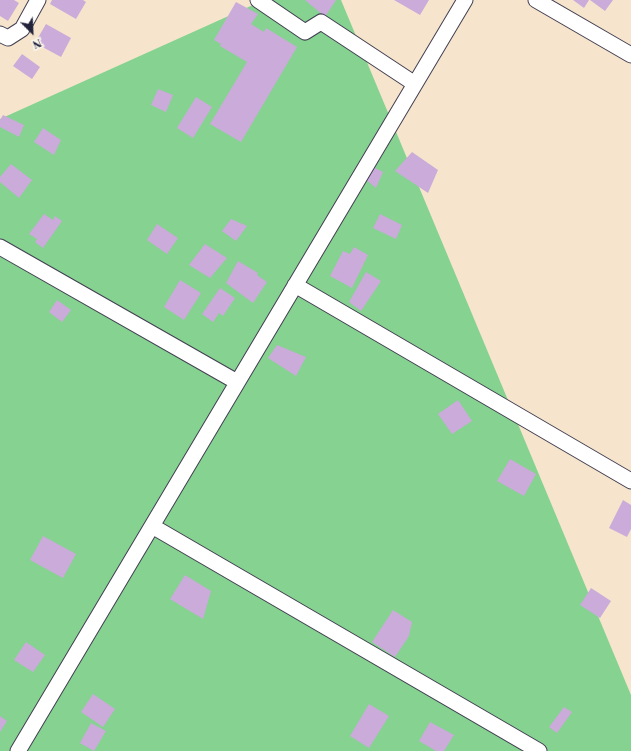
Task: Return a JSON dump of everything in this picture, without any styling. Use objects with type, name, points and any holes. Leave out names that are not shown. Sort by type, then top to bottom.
[{"type":"street","points":[[0,34],[8,38],[22,29],[38,0]]},
{"type":"street","points":[[258,0],[305,32],[321,22],[415,84]]},
{"type":"street","points":[[536,0],[631,55]]},
{"type":"street","points":[[18,751],[415,84],[462,1]]},
{"type":"street","points":[[0,247],[237,382]]},
{"type":"street","points":[[295,285],[631,481]]},
{"type":"street","points":[[152,526],[539,751]]},
{"type":"green space","points":[[264,0],[341,0],[631,695],[631,751],[0,751],[0,119]]},
{"type":"building","points":[[0,0],[14,0],[19,3],[8,21],[0,16]]},
{"type":"building","points":[[52,0],[83,0],[86,2],[76,19],[50,4]]},
{"type":"building","points":[[305,0],[336,0],[325,17]]},
{"type":"building","points":[[394,0],[429,0],[420,15]]},
{"type":"building","points":[[573,0],[589,0],[584,8]]},
{"type":"building","points":[[590,0],[613,0],[605,11]]},
{"type":"building","points":[[236,2],[258,14],[251,24],[264,32],[266,28],[297,47],[241,142],[210,124],[247,62],[220,46],[221,44],[214,40]]},
{"type":"building","points":[[46,24],[71,38],[61,57],[35,43]]},
{"type":"building","points":[[22,54],[40,67],[32,79],[13,66]]},
{"type":"building","points":[[158,89],[173,95],[166,112],[151,105]]},
{"type":"building","points":[[196,97],[212,107],[193,138],[177,128]]},
{"type":"building","points":[[3,115],[24,125],[19,137],[0,127],[0,120]]},
{"type":"building","points":[[43,128],[61,140],[54,155],[34,142]]},
{"type":"building","points":[[412,152],[438,170],[428,193],[395,171]]},
{"type":"building","points":[[11,164],[32,180],[19,198],[0,182],[0,177]]},
{"type":"building","points":[[373,167],[383,172],[376,188],[365,179]]},
{"type":"building","points":[[44,214],[53,220],[55,216],[62,221],[43,248],[35,242],[37,239],[29,234]]},
{"type":"building","points":[[380,214],[402,225],[396,239],[373,228]]},
{"type":"building","points":[[231,219],[247,226],[236,241],[222,231]]},
{"type":"building","points":[[157,224],[178,238],[167,254],[147,240]]},
{"type":"building","points":[[205,244],[227,258],[210,278],[189,265]]},
{"type":"building","points":[[354,247],[368,255],[352,288],[330,276],[343,251],[350,254]]},
{"type":"building","points":[[238,261],[258,273],[257,275],[267,282],[253,303],[226,283]]},
{"type":"building","points":[[366,272],[381,281],[361,311],[349,302]]},
{"type":"building","points":[[180,280],[201,293],[184,320],[164,307]]},
{"type":"building","points":[[220,288],[235,298],[223,316],[219,313],[213,322],[202,314]]},
{"type":"building","points":[[57,300],[71,310],[62,322],[49,312]]},
{"type":"building","points":[[277,345],[306,357],[296,376],[268,358]]},
{"type":"building","points":[[458,400],[472,421],[452,434],[438,414]]},
{"type":"building","points":[[510,459],[536,474],[524,496],[497,481]]},
{"type":"building","points":[[623,500],[631,505],[631,529],[627,537],[609,528]]},
{"type":"building","points":[[43,536],[76,554],[63,578],[30,560]]},
{"type":"building","points":[[185,575],[211,591],[203,619],[170,599]]},
{"type":"building","points":[[591,588],[611,601],[600,618],[580,605]]},
{"type":"building","points":[[393,610],[412,622],[409,636],[395,657],[372,642]]},
{"type":"building","points":[[26,642],[45,655],[33,672],[14,660]]},
{"type":"building","points":[[93,694],[115,709],[103,727],[81,712]]},
{"type":"building","points":[[369,704],[389,716],[369,748],[350,736]]},
{"type":"building","points":[[564,707],[572,712],[557,733],[549,727]]},
{"type":"building","points":[[0,716],[7,721],[0,732]]},
{"type":"building","points":[[430,722],[454,735],[444,751],[436,751],[419,741]]},
{"type":"building","points":[[91,723],[106,731],[94,751],[80,743]]}]
